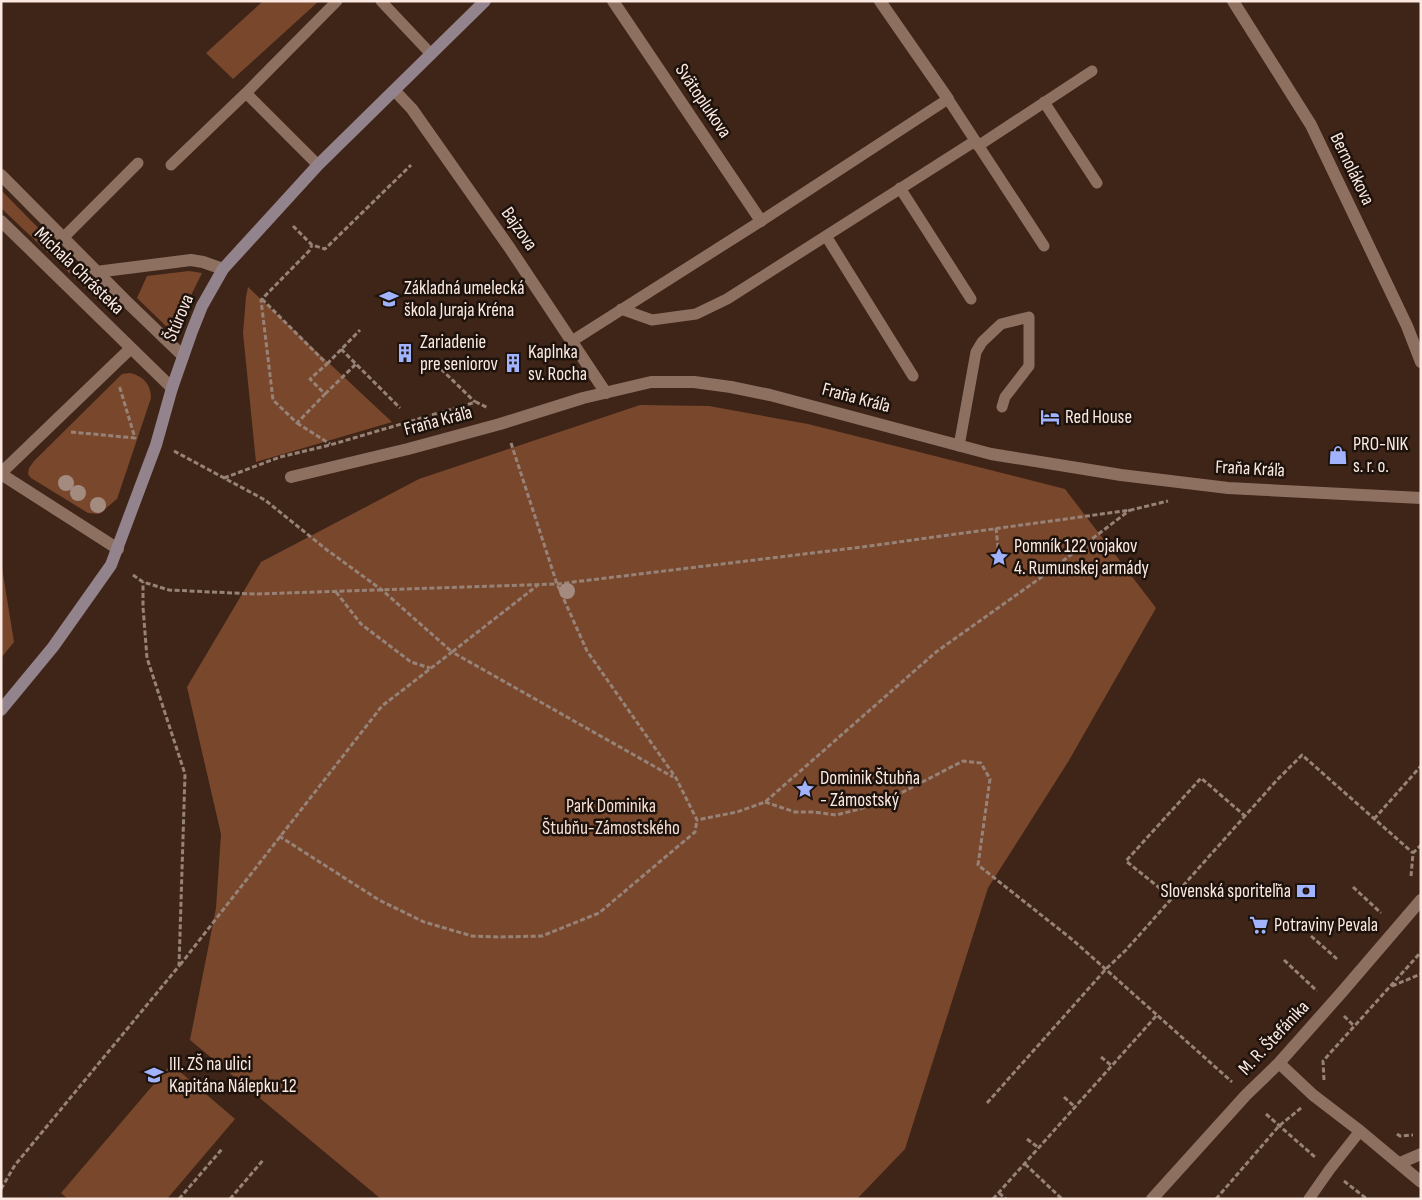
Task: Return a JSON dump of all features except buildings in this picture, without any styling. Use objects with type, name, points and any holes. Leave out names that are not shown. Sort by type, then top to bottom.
[{"type":"main road","name":"Štúrova","points":[[1,710],[53,647],[111,565],[156,445],[183,356],[202,306],[223,269],[318,165],[485,1]]},
{"type":"street","name":"Svätoplukova","points":[[614,1],[761,221]]},
{"type":"street","points":[[880,1],[948,99]]},
{"type":"street","name":"Bernolákova","points":[[1233,1],[1311,126],[1407,326],[1421,362]]},
{"type":"street","name":"Bajzova","points":[[395,91],[412,109],[606,393]]},
{"type":"street","name":"Michala Chrásteka","points":[[1,175],[96,272],[183,356]]},
{"type":"street","name":"Michala Chrásteka","points":[[1,221],[172,388]]},
{"type":"street","name":"Michala Chrásteka","points":[[96,272],[191,260],[223,269]]},
{"type":"street","points":[[118,549],[1,474],[131,348]]},
{"type":"street","name":"Fraňa Kráľa","points":[[291,477],[408,449],[500,424],[582,398],[650,382],[694,382],[731,386],[770,394],[991,454],[1121,475],[1228,488],[1421,498]]},
{"type":"street","name":"M. R. Štefánika","points":[[1152,1199],[1246,1095],[1279,1063],[1421,900]]},
{"type":"street","points":[[1279,1063],[1313,1095],[1400,1163],[1421,1182]]},
{"type":"street","points":[[1400,1163],[1421,1154]]},
{"type":"lane","points":[[171,165],[337,1]]},
{"type":"lane","points":[[381,1],[431,54]]},
{"type":"lane","points":[[621,309],[652,320],[696,314],[727,299],[900,188],[977,144],[1092,71]]},
{"type":"lane","points":[[246,93],[318,165]]},
{"type":"lane","points":[[572,341],[948,99],[1044,246]]},
{"type":"lane","points":[[1044,102],[1097,183]]},
{"type":"lane","points":[[63,238],[138,163]]},
{"type":"lane","points":[[900,188],[971,299]]},
{"type":"lane","points":[[826,236],[913,376]]},
{"type":"lane","points":[[959,446],[976,352],[982,342],[1001,324],[1029,317],[1029,366],[1005,397],[1002,407]]},
{"type":"lane","points":[[1309,1199],[1360,1131]]},
{"type":"path","points":[[292,226],[312,245],[325,249],[411,164]]},
{"type":"path","points":[[312,245],[309,251],[262,298],[262,314],[274,400],[297,422],[330,445]]},
{"type":"path","points":[[262,298],[327,364]]},
{"type":"path","points":[[325,394],[310,379],[360,330]]},
{"type":"path","points":[[341,349],[400,408]]},
{"type":"path","points":[[297,422],[356,364]]},
{"type":"path","points":[[441,369],[476,402]]},
{"type":"path","points":[[48,430],[135,438],[116,378]]},
{"type":"path","points":[[279,836],[379,900],[424,922],[472,936],[500,937],[542,936],[599,913],[695,832],[698,820],[676,778],[587,651],[557,584],[511,443]]},
{"type":"path","points":[[170,450],[265,500],[327,550],[382,590],[452,652],[676,778]]},
{"type":"path","points":[[224,478],[280,457]]},
{"type":"path","points":[[133,575],[143,582],[169,590],[254,594],[557,584],[842,549],[1131,510],[1170,501]]},
{"type":"path","points":[[698,820],[738,812],[765,802],[936,652],[1043,576],[1131,510]]},
{"type":"path","points":[[996,528],[999,557]]},
{"type":"path","points":[[143,582],[147,658],[185,774],[180,966]]},
{"type":"path","points":[[1,1189],[14,1165],[180,966],[279,836],[382,706],[539,584]]},
{"type":"path","points":[[335,592],[361,624],[411,662],[430,668]]},
{"type":"path","points":[[987,1103],[1294,761],[1302,755],[1413,853]]},
{"type":"path","points":[[765,802],[795,812],[836,815],[860,809],[901,793],[963,761],[981,763],[990,779],[978,865],[1074,941],[1232,1083]]},
{"type":"path","points":[[1374,819],[1421,766]]},
{"type":"path","points":[[1172,898],[1126,861],[1201,778],[1245,816]]},
{"type":"path","points":[[1411,876],[1413,853],[1421,845]]},
{"type":"path","points":[[1353,887],[1381,913]]},
{"type":"path","points":[[1311,936],[1337,959]]},
{"type":"path","points":[[1216,1199],[1279,1126],[1299,1110],[1313,1095],[1325,1079],[1323,1061],[1421,952]]},
{"type":"path","points":[[1389,987],[1421,974]]},
{"type":"path","points":[[994,1199],[1158,1015]]},
{"type":"path","points":[[1101,1057],[1112,1066]]},
{"type":"path","points":[[1064,1097],[1075,1107]]},
{"type":"path","points":[[1266,1114],[1279,1126]]},
{"type":"path","points":[[1393,1132],[1400,1136],[1420,1135]]},
{"type":"path","points":[[1027,1139],[1038,1148]]},
{"type":"path","points":[[179,1199],[222,1149]]},
{"type":"path","points":[[230,1199],[264,1159]]},
{"type":"path","points":[[1024,1164],[1062,1199]]},
{"type":"path","points":[[998,1193],[1006,1199]]},
{"type":"green space","points":[[263,1],[319,1],[233,79],[206,53]]},
{"type":"green space","points":[[1,190],[108,299],[107,302],[103,304],[100,302],[1,208]]},
{"type":"green space","points":[[189,271],[202,273],[176,326],[168,328],[137,298],[147,276]]},
{"type":"green space","points":[[248,287],[392,422],[256,462],[243,333]]},
{"type":"green space","points":[[130,373],[139,376],[145,381],[150,389],[151,398],[117,499],[99,514],[88,513],[31,478],[28,474],[29,468],[122,374]]},
{"type":"green space","name":"Park Dominika Štubňu-Zámostského","points":[[640,405],[709,406],[808,424],[1065,489],[1156,608],[1068,762],[988,888],[905,1149],[857,1199],[381,1199],[190,1040],[216,908],[221,834],[187,687],[261,562],[419,479]]},
{"type":"green space","points":[[1,562],[14,642],[1,658]]},
{"type":"green space","points":[[171,1064],[235,1119],[167,1199],[68,1199],[61,1193]]},
{"type":"place","name":"Základná umelecká škola Juraja Kréna","points":[[389,299]]},
{"type":"place","name":"Zariadenie pre seniorov","points":[[405,353]]},
{"type":"place","name":"Kaplnka sv. Rocha","points":[[513,363]]},
{"type":"place","name":"Red House","points":[[1050,417]]},
{"type":"place","name":"PRO-NIK s. r. o.","points":[[1338,455]]},
{"type":"place","name":"Pomník 122 vojakov 4. Rumunskej armády","points":[[999,557]]},
{"type":"place","name":"Dominik Štubňa - Zámostský","points":[[805,789]]},
{"type":"place","name":"Slovenská sporiteľňa","points":[[1306,891]]},
{"type":"place","name":"Potraviny Pevala","points":[[1259,925]]},
{"type":"place","name":"III. ZŠ na ulici Kapitána Nálepku 12","points":[[154,1075]]}]
